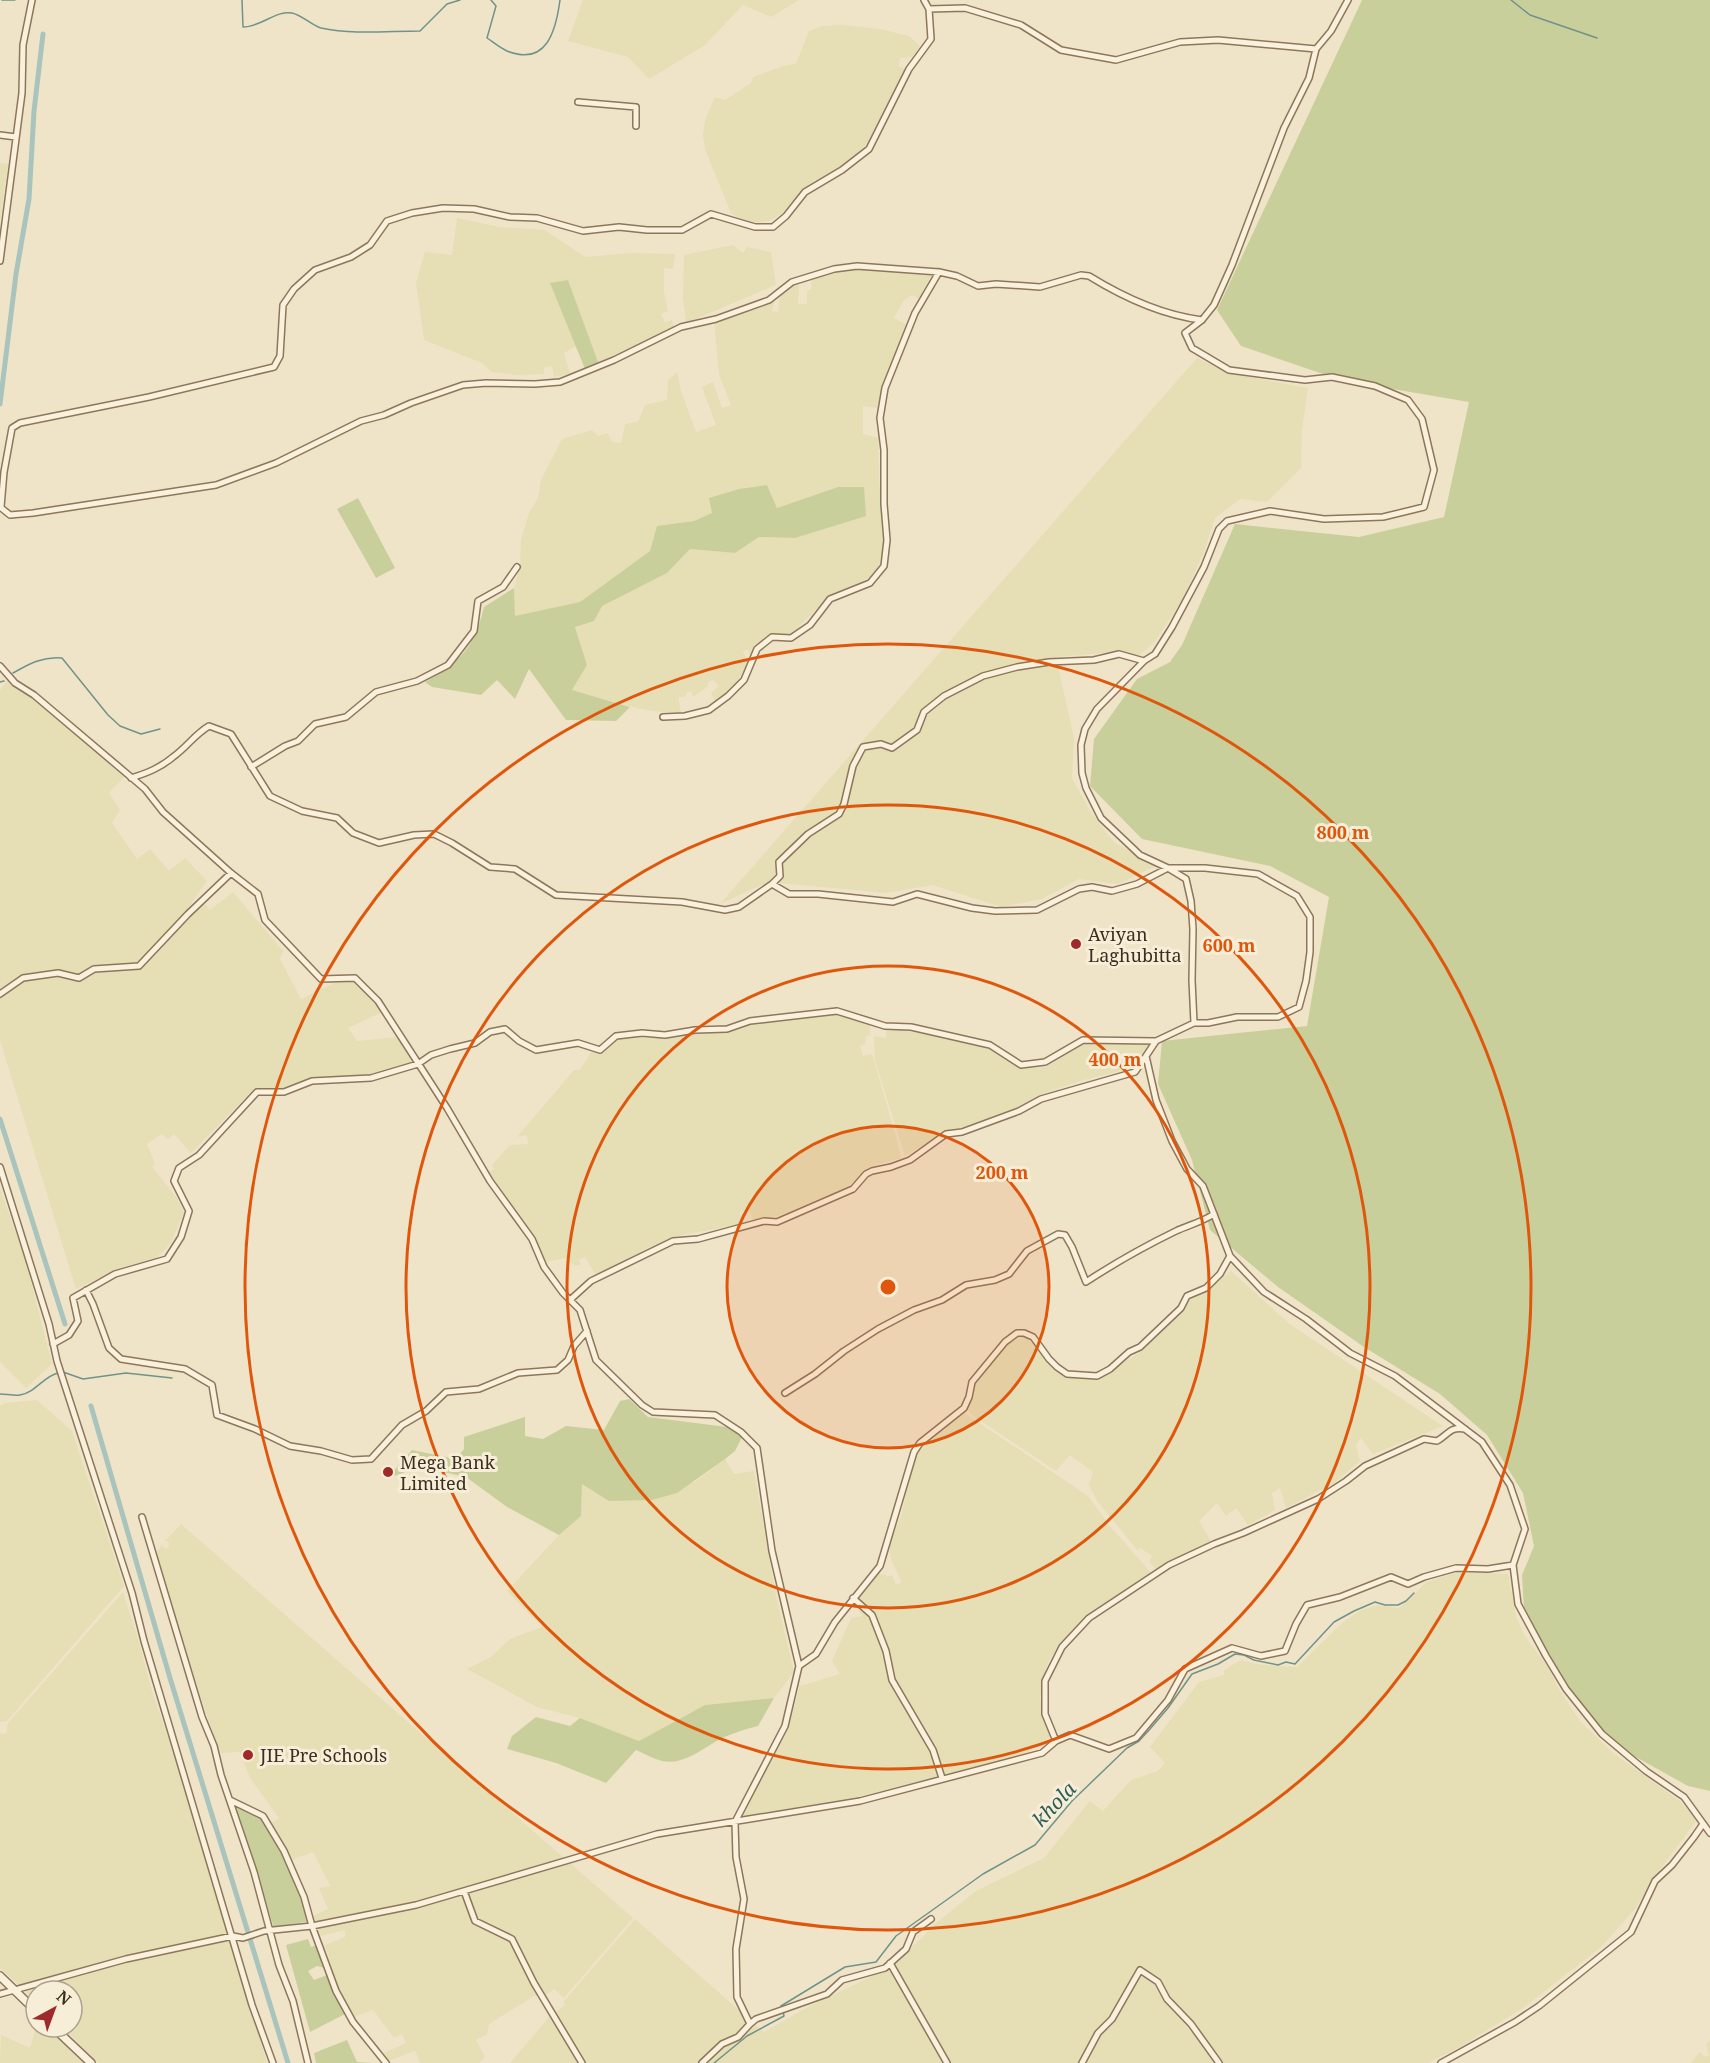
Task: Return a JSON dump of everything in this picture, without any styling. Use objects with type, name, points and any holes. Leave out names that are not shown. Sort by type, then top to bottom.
[{"type":"street","points":[[924,0],[929,9],[931,39],[909,69],[869,148],[842,170],[805,192],[774,227],[755,227],[711,214],[682,230],[619,227],[583,231],[537,218],[510,217],[474,209],[443,208],[412,213],[387,221],[370,245],[351,257],[315,270],[294,289],[283,305],[280,356],[274,367],[149,397],[20,423],[12,428],[4,472],[1,507],[10,515],[33,513],[216,485],[276,463],[361,421],[384,415],[463,385],[486,382],[535,384],[560,382],[578,376],[681,327],[716,319],[769,300],[792,282],[817,273],[857,266],[939,272],[957,276],[978,285],[1040,287],[1081,275],[1089,276],[1139,303],[1164,312],[1202,320]]},
{"type":"street","points":[[1194,1023],[1191,901],[1186,879],[1140,855],[1101,818],[1086,788],[1082,773],[1081,745],[1085,729],[1097,709],[1144,661],[1155,654],[1204,567],[1219,529],[1227,520],[1270,511],[1324,519],[1383,517],[1414,510],[1424,507],[1434,470],[1422,419],[1408,400],[1375,386],[1332,376],[1305,380],[1229,370],[1192,348],[1185,333],[1202,320],[1214,304],[1232,265],[1284,128],[1309,78],[1316,49],[1331,31],[1348,0]]},
{"type":"street","points":[[0,261],[22,93],[23,45],[31,3]]},
{"type":"street","points":[[929,9],[964,8],[1021,25],[1061,50],[1116,60],[1180,42],[1218,40],[1316,49]]},
{"type":"street","points":[[578,102],[636,107],[636,126]]},
{"type":"street","points":[[0,135],[16,137]]},
{"type":"street","points":[[663,717],[685,716],[709,710],[744,680],[757,649],[772,638],[792,638],[810,625],[830,599],[870,583],[884,566],[887,540],[884,450],[880,418],[885,388],[915,313],[939,272]]},
{"type":"street","points":[[251,767],[285,746],[298,741],[315,724],[346,717],[376,692],[417,681],[448,665],[474,631],[478,601],[503,587],[517,567]]},
{"type":"street","points":[[131,778],[152,772],[175,756],[196,734],[209,726],[231,734],[270,796],[302,812],[337,818],[353,833],[379,843],[414,835],[434,834],[490,867],[515,869],[556,895],[682,902],[724,910],[739,907],[772,884],[780,876],[779,862],[808,834],[839,814],[844,804],[853,766],[863,747],[881,744],[892,747],[917,730],[924,712],[945,696],[983,676],[1017,667],[1049,662],[1094,660],[1119,654],[1144,661]]},
{"type":"street","points":[[0,666],[15,683],[34,695],[145,789],[163,812],[258,894],[265,920],[321,979],[355,978],[378,1000],[447,1108],[490,1181],[532,1239],[543,1267],[580,1310],[596,1360],[642,1405],[653,1412],[715,1415],[741,1432],[757,1448],[772,1551],[800,1666],[785,1725],[735,1822],[736,1857],[744,1899],[736,1949],[737,1997],[750,2024]]},
{"type":"street","points":[[53,1344],[69,1335],[78,1321],[73,1298],[115,1274],[167,1259],[182,1237],[189,1211],[174,1181],[178,1168],[199,1155],[257,1092],[284,1092],[312,1081],[371,1078],[418,1064],[431,1055],[476,1043],[490,1032],[505,1029],[519,1041],[536,1050],[578,1043],[600,1050],[616,1036],[665,1035],[695,1030],[727,1029],[750,1021],[837,1011],[885,1026],[911,1027],[990,1045],[1021,1065],[1044,1062],[1083,1040],[1156,1041],[1194,1023],[1208,1023],[1237,1017],[1278,1017],[1299,1007],[1307,971],[1310,917],[1297,896],[1258,874],[1205,868],[1168,868],[1137,884],[1112,891],[1079,889],[1036,910],[995,911],[972,908],[917,894],[893,902],[818,894],[789,894],[772,884]]},
{"type":"street","points":[[0,994],[23,978],[58,973],[79,978],[94,969],[138,966],[231,873]]},
{"type":"street","points":[[570,1300],[591,1281],[673,1241],[698,1239],[764,1221],[777,1222],[853,1189],[866,1174],[872,1171],[910,1160],[946,1134],[962,1132],[1019,1111],[1041,1099],[1135,1072],[1156,1041]]},
{"type":"street","points":[[1146,1056],[1156,1100],[1172,1141],[1187,1169],[1203,1186],[1230,1256],[1264,1292],[1306,1319],[1350,1353],[1395,1376],[1482,1442],[1510,1485],[1525,1529],[1513,1565],[1518,1604],[1566,1689],[1602,1734],[1646,1771],[1684,1797],[1710,1833]]},
{"type":"street","points":[[0,1167],[49,1324],[57,1361],[132,1593],[252,2005],[273,2063]]},
{"type":"street","points":[[785,1393],[878,1329],[914,1310],[942,1300],[966,1285],[995,1280],[1009,1274],[1027,1251],[1058,1234],[1065,1235],[1072,1247],[1086,1282],[1139,1250],[1214,1214]]},
{"type":"street","points":[[800,1666],[816,1653],[835,1622],[880,1566],[914,1452],[920,1443],[964,1408],[972,1382],[1005,1342],[1017,1333],[1024,1333],[1033,1337],[1049,1359],[1067,1374],[1097,1376],[1110,1369],[1129,1352],[1140,1347],[1181,1308],[1187,1296],[1206,1288],[1220,1274],[1230,1256]]},
{"type":"street","points":[[86,1290],[109,1348],[120,1359],[185,1369],[212,1385],[217,1415],[255,1429],[290,1446],[321,1451],[351,1460],[371,1459],[402,1425],[426,1411],[446,1392],[479,1389],[518,1374],[557,1370],[568,1360],[574,1346],[586,1331]]},
{"type":"street","points":[[1056,1741],[1045,1714],[1045,1681],[1062,1647],[1089,1618],[1169,1565],[1318,1499],[1365,1466],[1424,1439],[1437,1441],[1452,1429],[1458,1427],[1467,1429]]},
{"type":"street","points":[[142,1517],[202,1717],[214,1746],[267,1931],[293,2001],[308,2063]]},
{"type":"street","points":[[0,1994],[126,1959],[233,1936],[243,1938],[267,1931],[312,1926],[416,1905],[657,1834],[860,1801],[1042,1753],[1056,1741],[1070,1735],[1109,1749],[1136,1738],[1168,1700],[1185,1669],[1233,1648],[1261,1656],[1285,1651],[1307,1605],[1340,1597],[1391,1577],[1408,1584],[1456,1568],[1488,1569],[1513,1565]]},
{"type":"street","points":[[853,1598],[872,1615],[886,1651],[892,1680],[933,1750],[942,1778]]},
{"type":"street","points":[[230,1800],[263,1816],[284,1851],[304,1897],[336,1991],[353,2022],[386,2063]]},
{"type":"street","points":[[1441,2063],[1539,2006],[1631,1932],[1655,1881],[1672,1865],[1703,1824]]},
{"type":"street","points":[[464,1891],[475,1922],[512,1939],[534,1983],[582,2063]]},
{"type":"street","points":[[702,2063],[722,2044],[738,2037],[756,2019],[827,1994],[842,1980],[885,1968],[906,1949],[914,1932],[931,1919]]},
{"type":"street","points":[[890,1963],[947,2063]]},
{"type":"street","points":[[1082,2063],[1098,2033],[1112,2019],[1140,1970],[1158,1982],[1167,1999],[1191,2024],[1219,2063]]},
{"type":"street","points":[[0,1976],[24,2000]]},
{"type":"street","points":[[66,2039],[91,2063]]},
{"type":"shaded area","points":[[583,0],[799,0],[771,17],[743,5],[705,45],[649,79],[628,57],[568,41]]},
{"type":"shaded area","points":[[842,25],[880,29],[909,36],[920,46],[912,57],[900,58],[899,66],[906,70],[871,141],[838,170],[814,181],[781,214],[769,221],[749,223],[731,213],[705,149],[703,135],[705,120],[715,97],[725,100],[751,83],[753,77],[783,66],[796,64],[809,31],[823,26]]},
{"type":"shaded area","points":[[0,163],[8,164],[0,220]]},
{"type":"shaded area","points":[[457,218],[499,227],[545,230],[585,257],[630,253],[675,254],[673,269],[664,268],[664,292],[668,311],[661,314],[665,322],[672,320],[674,328],[598,362],[568,280],[551,284],[577,346],[564,353],[570,374],[554,377],[552,366],[544,368],[544,374],[517,375],[491,372],[482,363],[424,340],[416,282],[425,252],[452,255]]},
{"type":"shaded area","points":[[733,245],[743,253],[747,247],[771,252],[776,285],[686,323],[683,298],[684,255]]},
{"type":"shaded area","points":[[853,269],[932,274],[919,298],[912,295],[904,300],[894,318],[907,325],[879,408],[863,406],[863,434],[878,438],[884,542],[881,563],[867,580],[830,596],[790,635],[771,636],[754,646],[751,657],[748,650],[743,651],[748,663],[738,680],[725,695],[715,702],[711,693],[719,686],[713,680],[693,697],[691,691],[686,693],[686,696],[678,698],[681,712],[641,709],[571,690],[587,665],[575,627],[594,621],[601,606],[667,573],[690,549],[735,553],[759,537],[795,538],[838,487],[777,508],[767,485],[739,489],[710,498],[712,513],[694,521],[657,526],[650,551],[580,602],[515,617],[514,588],[520,566],[521,540],[529,513],[538,498],[541,480],[562,439],[592,430],[598,436],[607,433],[612,442],[621,443],[625,424],[638,422],[645,405],[667,400],[668,380],[677,372],[681,391],[696,432],[716,425],[702,387],[713,382],[722,408],[731,405],[719,374],[714,320],[775,297],[772,311],[778,312],[780,294],[789,285],[799,283],[798,304],[807,304],[807,291],[811,289],[812,277]]},
{"type":"shaded area","points":[[1197,358],[1228,373],[1308,388],[1302,430],[1301,468],[1267,502],[1240,499],[1215,518],[1204,552],[1182,600],[1154,643],[1138,656],[1114,652],[1056,657],[1074,738],[1072,778],[1092,814],[1114,842],[1156,866],[1118,884],[1079,879],[1042,899],[1001,907],[933,885],[886,893],[768,882],[720,904]]},
{"type":"shaded area","points":[[8,680],[39,703],[124,777],[109,793],[120,810],[112,823],[137,859],[150,849],[169,871],[185,858],[207,881],[188,908],[195,912],[205,904],[210,910],[233,892],[283,951],[280,959],[301,999],[335,983],[353,981],[382,1012],[348,1028],[357,1041],[397,1037],[413,1061],[369,1074],[310,1079],[282,1090],[254,1089],[191,1153],[174,1134],[168,1139],[162,1134],[147,1144],[155,1164],[152,1167],[177,1198],[184,1213],[170,1244],[156,1258],[123,1267],[76,1289],[0,1040],[0,690]]},
{"type":"shaded area","points":[[837,1013],[870,1024],[870,1035],[866,1036],[865,1044],[860,1046],[863,1056],[872,1054],[901,1158],[869,1167],[846,1188],[778,1216],[753,1220],[749,1210],[740,1212],[741,1224],[677,1236],[650,1247],[596,1275],[585,1257],[579,1260],[581,1265],[575,1266],[566,1258],[546,1262],[533,1236],[488,1172],[494,1169],[492,1165],[510,1145],[528,1144],[527,1135],[517,1137],[574,1070],[580,1070],[591,1052],[605,1052],[617,1038],[665,1038],[729,1032],[752,1024],[782,1022]]},
{"type":"shaded area","points":[[887,1028],[945,1037],[989,1048],[1020,1069],[1046,1067],[1083,1044],[1150,1043],[1133,1068],[1041,1094],[1008,1112],[976,1124],[945,1131],[905,1156],[875,1061],[874,1036],[886,1038]]},
{"type":"shaded area","points":[[0,1188],[26,1262],[52,1364],[26,1388],[0,1362]]},
{"type":"shaded area","points":[[1231,1271],[1291,1325],[1443,1426],[1373,1454],[1361,1438],[1356,1445],[1360,1461],[1333,1484],[1286,1508],[1280,1488],[1272,1493],[1275,1510],[1248,1525],[1236,1508],[1226,1516],[1217,1503],[1199,1521],[1211,1541],[1158,1571],[1149,1562],[1152,1556],[1140,1548],[1138,1551],[1097,1501],[1089,1485],[1093,1472],[1070,1455],[1056,1471],[972,1415],[966,1408],[975,1382],[1008,1344],[1023,1336],[1041,1349],[1054,1369],[1068,1376],[1097,1379],[1142,1351],[1184,1311],[1189,1297],[1208,1289]]},
{"type":"shaded area","points":[[37,1400],[72,1431],[124,1586],[7,1721],[0,1722],[0,1406],[5,1403]]},
{"type":"shaded area","points":[[963,1412],[1088,1496],[1110,1526],[1153,1575],[1095,1611],[1061,1644],[1049,1660],[1040,1698],[1050,1737],[1024,1755],[856,1797],[741,1817],[789,1726],[800,1686],[840,1674],[832,1661],[851,1618],[863,1616],[853,1604],[879,1569],[881,1575],[885,1574],[887,1577],[892,1575],[896,1585],[902,1582],[891,1560],[889,1543],[901,1517],[914,1460],[923,1444]]},
{"type":"shaded area","points":[[725,1459],[734,1474],[754,1471],[776,1596],[794,1672],[774,1698],[705,1705],[639,1741],[580,1718],[537,1707],[467,1669],[491,1657],[510,1639],[542,1627],[507,1591],[559,1535],[581,1516],[582,1484],[609,1501],[695,1482]]},
{"type":"shaded area","points":[[181,1524],[633,1918],[564,1998],[554,1989],[546,1995],[534,1996],[489,2024],[487,2034],[476,2040],[485,2057],[479,2063],[420,2063],[415,2051],[388,2061],[384,2053],[406,2043],[402,2034],[394,2038],[373,2010],[354,2017],[339,1990],[325,1945],[345,1937],[345,1930],[321,1936],[313,1916],[328,1909],[319,1888],[330,1886],[313,1852],[291,1860],[270,1824],[279,1818],[250,1778],[240,1752],[221,1753],[215,1740],[154,1554],[162,1545],[164,1548],[169,1548],[168,1541],[165,1541]]},
{"type":"shaded area","points":[[1458,1572],[1508,1574],[1516,1616],[1523,1633],[1549,1669],[1560,1691],[1580,1721],[1613,1753],[1680,1801],[1697,1820],[1659,1871],[1635,1909],[1601,1947],[1526,2006],[1460,2047],[1428,2063],[586,2063],[554,2013],[565,2005],[564,2001],[635,1919],[764,2032],[808,2007],[895,1965],[935,1924],[976,1891],[1044,1858],[1090,1801],[1103,1811],[1131,1780],[1158,1771],[1165,1763],[1150,1747],[1199,1682],[1224,1675],[1224,1670],[1241,1660],[1262,1665],[1297,1667],[1342,1623],[1359,1611],[1377,1605],[1399,1608],[1427,1582]]},
{"type":"shaded area","points":[[123,1592],[150,1685],[188,1797],[267,2063],[99,2063],[74,2039],[84,2039],[84,1979],[24,1979],[24,1990],[0,1968],[0,1733],[6,1734],[8,1723]]},
{"type":"shaded area","points":[[550,2016],[578,2063],[510,2063]]},
{"type":"shaded area","points":[[1,2035],[30,2048],[33,2039],[61,2039],[86,2063],[0,2063]]},
{"type":"shaded area","points":[[1710,2040],[1710,2063],[1691,2063],[1700,2052],[1705,2057],[1709,2055],[1706,2044]]},
{"type":"green space","points":[[1362,0],[1710,0],[1710,1791],[1688,1786],[1607,1741],[1525,1626],[1522,1575],[1534,1546],[1523,1493],[1487,1435],[1440,1394],[1364,1347],[1278,1287],[1210,1230],[1192,1160],[1158,1084],[1162,1041],[1307,1026],[1329,897],[1270,866],[1142,839],[1090,786],[1094,739],[1137,679],[1170,662],[1182,645],[1235,524],[1359,537],[1444,517],[1469,402],[1375,386],[1335,375],[1332,377],[1241,346],[1217,310]]},
{"type":"green space","points":[[568,280],[598,362],[585,369],[550,283]]},
{"type":"green space","points":[[767,485],[777,508],[838,487],[864,487],[866,516],[795,538],[759,537],[735,553],[690,549],[667,573],[602,606],[594,621],[575,627],[587,665],[572,690],[630,707],[616,721],[566,720],[529,669],[515,699],[497,680],[481,695],[432,687],[425,682],[448,667],[464,652],[476,633],[484,607],[514,588],[515,616],[580,602],[650,551],[657,526],[694,521],[712,513],[709,498],[739,489]]},
{"type":"green space","points":[[358,498],[395,568],[376,578],[337,509]]},
{"type":"green space","points":[[629,1399],[648,1417],[727,1427],[742,1437],[735,1451],[677,1493],[652,1500],[609,1501],[582,1484],[581,1516],[559,1535],[507,1507],[466,1477],[420,1467],[394,1476],[392,1473],[412,1450],[456,1459],[464,1449],[464,1437],[525,1417],[525,1436],[543,1439],[566,1426],[604,1430],[620,1401]]},
{"type":"green space","points":[[774,1698],[758,1726],[722,1738],[694,1755],[678,1761],[662,1761],[636,1750],[606,1783],[556,1763],[507,1749],[512,1736],[536,1717],[570,1726],[580,1718],[639,1741],[705,1705]]},
{"type":"green space","points":[[234,1803],[262,1818],[285,1859],[309,1921],[274,1928]]},
{"type":"green space","points":[[308,1939],[311,1947],[318,1945],[325,1968],[317,1966],[308,1971],[314,1980],[327,1975],[345,2014],[310,2032],[286,1945]]},
{"type":"green space","points":[[347,2040],[357,2062],[373,2063],[316,2063],[314,2053]]},
{"type":"waterway","points":[[2,0],[15,0]]},
{"type":"waterway","points":[[242,0],[243,27],[280,14],[292,13],[321,28],[370,32],[420,31],[447,4],[460,0]]},
{"type":"waterway","points":[[491,0],[496,6],[487,38],[504,50],[521,55],[532,54],[547,43],[556,23],[560,0]]},
{"type":"waterway","points":[[1511,0],[1530,15],[1597,38]]},
{"type":"waterway","points":[[0,404],[16,274],[29,199],[34,111],[43,34]]},
{"type":"waterway","points":[[13,673],[42,659],[62,658],[108,715],[120,726],[141,734],[160,729]]},
{"type":"waterway","points":[[0,682],[4,681]]},
{"type":"waterway","points":[[0,1119],[65,1324]]},
{"type":"waterway","points":[[63,1372],[83,1379],[126,1373],[172,1378]]},
{"type":"waterway","points":[[0,1394],[25,1394],[48,1377],[58,1373]]},
{"type":"waterway","points":[[91,1406],[170,1678],[288,2063]]},
{"type":"waterway","name":"khola","points":[[781,2008],[845,1967],[876,1962],[896,1936],[983,1874],[1035,1845],[1072,1801],[1127,1748],[1139,1741],[1168,1708],[1192,1674],[1218,1664],[1235,1654],[1278,1665],[1286,1662],[1295,1664],[1334,1622],[1375,1602],[1398,1605],[1414,1593]]},
{"type":"waterway","name":"khola","points":[[714,2063],[747,2036],[784,2016],[783,2012]]},
{"type":"place","name":"Aviyan Laghubitta","points":[[1076,944]]},
{"type":"place","name":"Mega Bank Limited","points":[[388,1472]]},
{"type":"place","name":"JIE Pre Schools","points":[[248,1755]]}]
